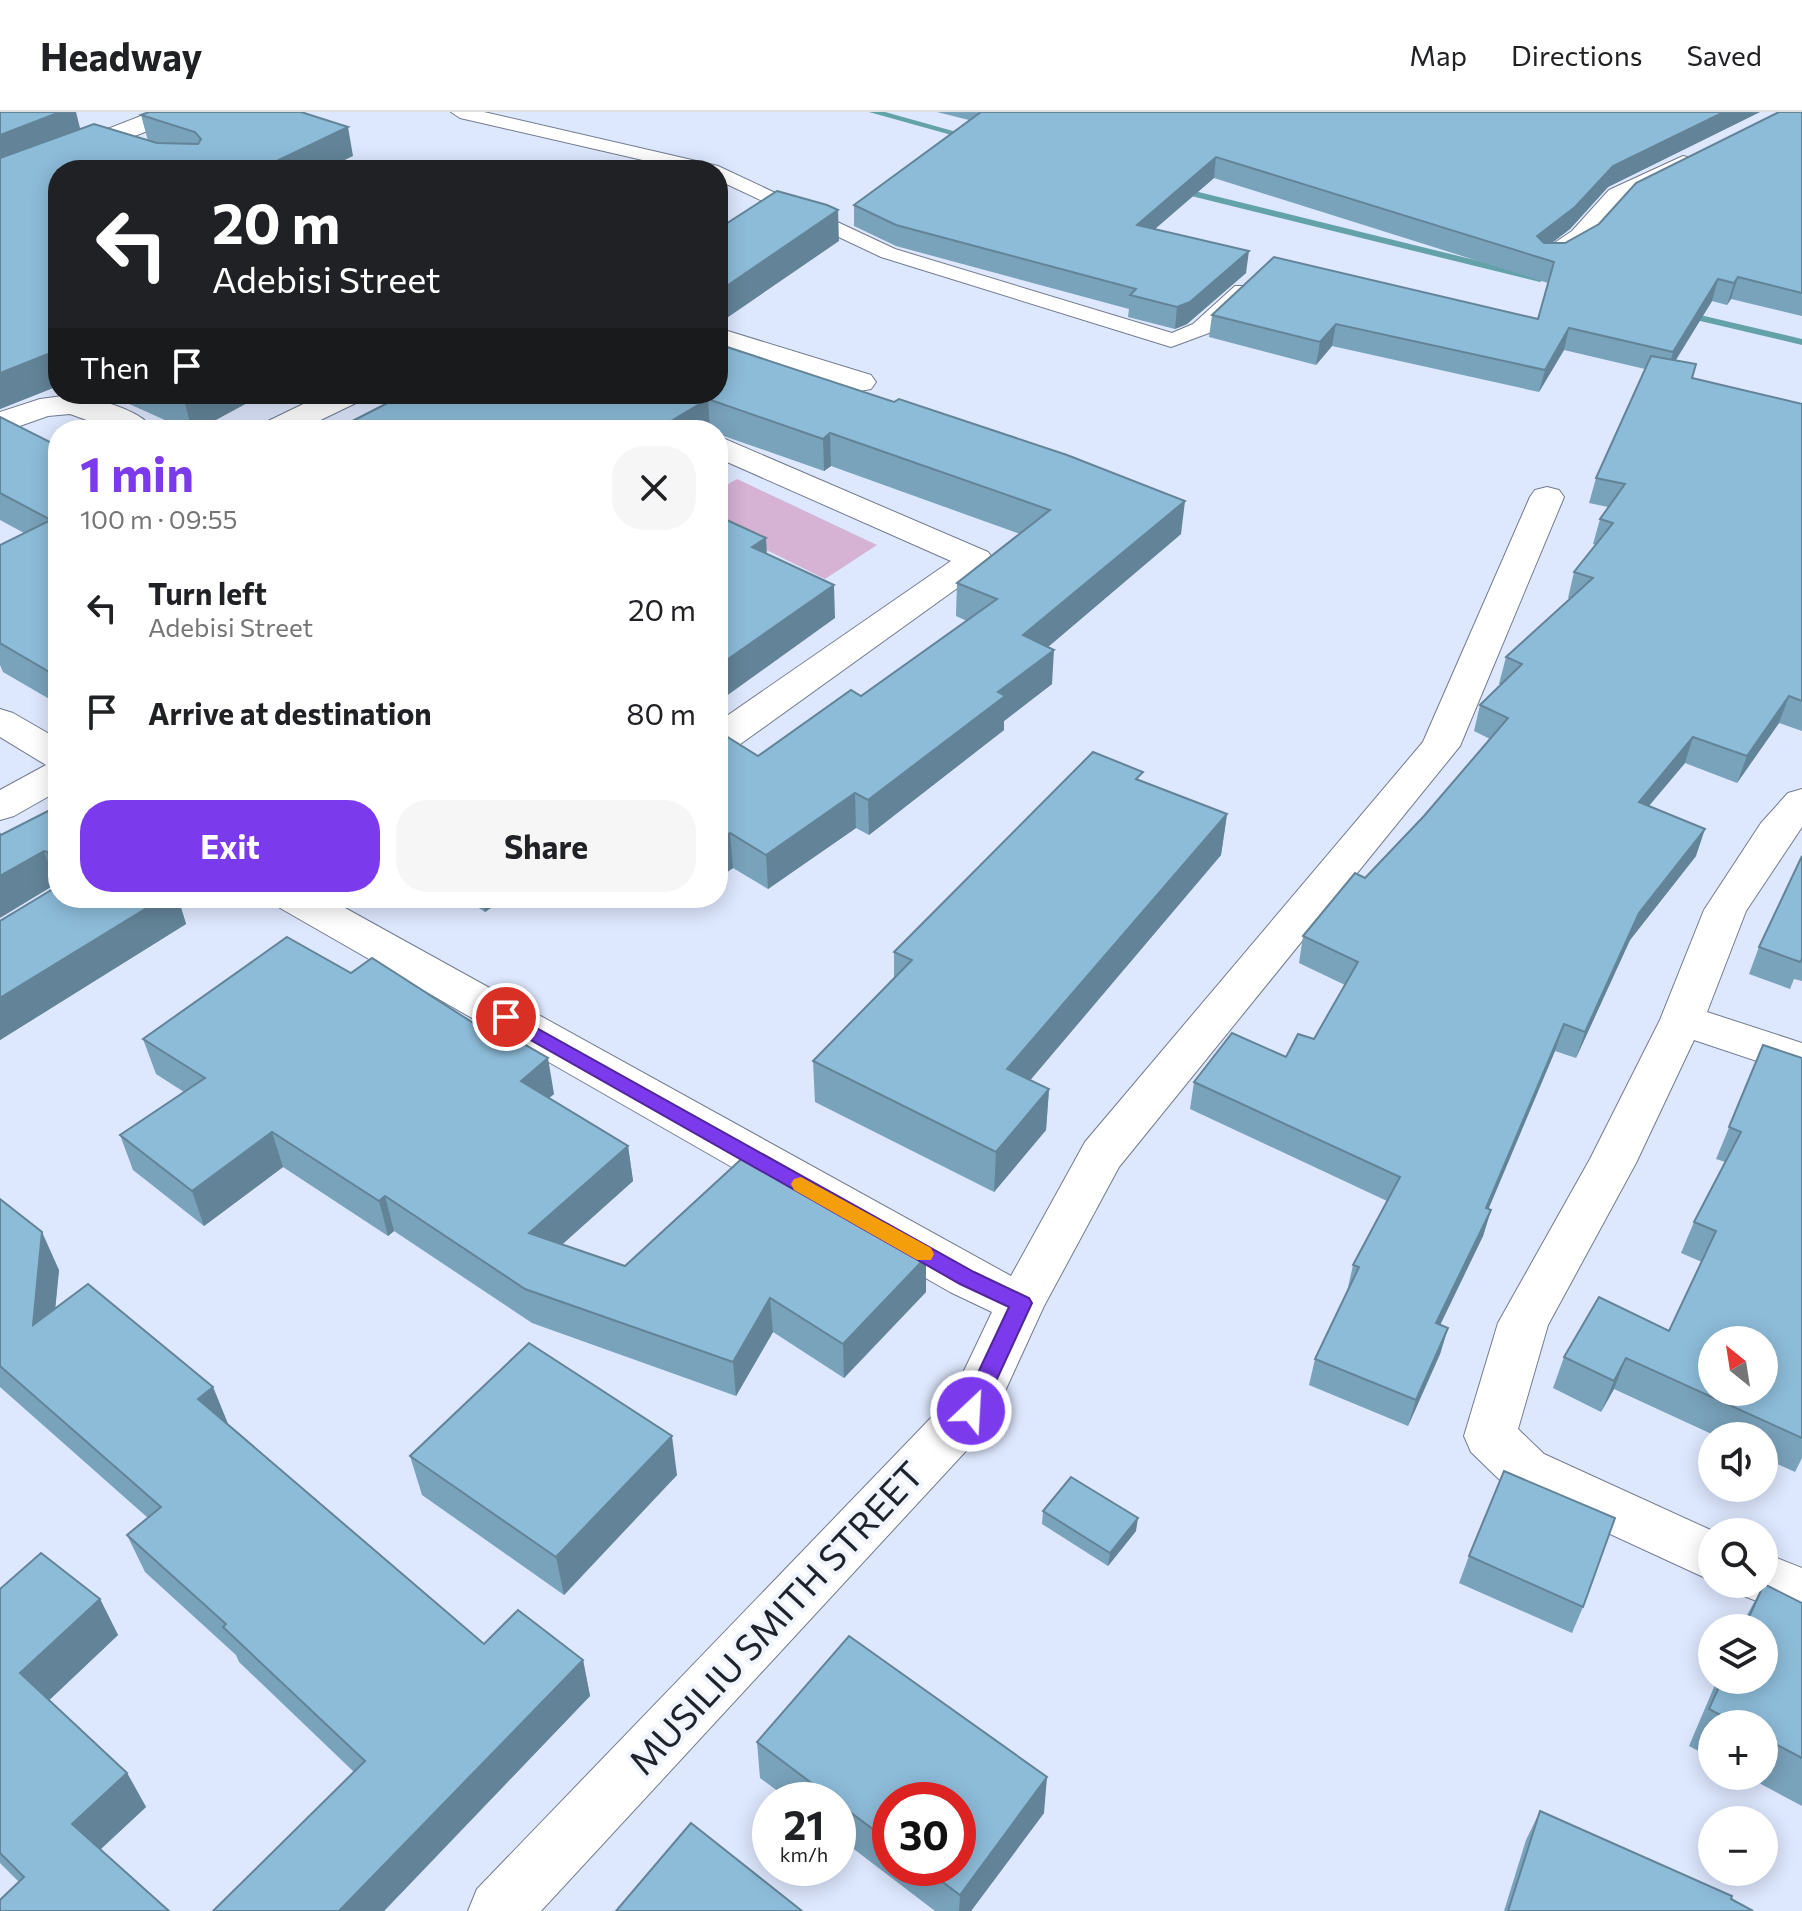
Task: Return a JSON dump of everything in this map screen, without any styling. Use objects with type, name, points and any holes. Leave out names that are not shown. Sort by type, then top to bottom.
[{"type":"street","points":[[52,160],[174,112]]},
{"type":"street","points":[[100,141],[139,153]]},
{"type":"street","points":[[1549,256],[1582,237],[1619,196],[1711,149]]},
{"type":"street","points":[[0,181],[48,162]]},
{"type":"street","points":[[728,340],[860,382]]},
{"type":"street","points":[[0,423],[46,404],[94,406],[120,420]]},
{"type":"street","points":[[296,420],[328,404]]},
{"type":"street","points":[[728,457],[976,559],[728,735]]},
{"type":"street","name":"MUSILIU SMITH STREET","points":[[499,1911],[971,1411],[1021,1303],[1102,1155],[1441,746],[1547,497]]},
{"type":"street","points":[[0,721],[48,750]]},
{"type":"street","points":[[0,807],[48,780]]},
{"type":"street","points":[[1698,1550],[1525,1470],[1490,1436],[1523,1323],[1612,1163],[1682,1020],[1725,910],[1775,832],[1802,802]]},
{"type":"street","points":[[313,908],[967,1278],[1021,1303]]},
{"type":"street","points":[[1682,1020],[1802,1060]]},
{"type":"street","points":[[1778,1584],[1802,1594]]},
{"type":"lane","points":[[460,112],[668,160]]},
{"type":"lane","points":[[728,178],[888,253],[1171,340],[1197,332],[1263,272]]},
{"type":"shaded area","points":[[737,479],[877,545],[825,579],[728,531],[728,484]]},
{"type":"building","points":[[0,112],[60,112],[0,135]]},
{"type":"building","points":[[149,112],[301,112],[348,127],[279,160],[48,160],[48,354],[0,373],[0,158],[94,124],[157,143],[198,144],[201,139],[195,132],[141,115]]},
{"type":"building","points":[[981,112],[1724,112],[1613,166],[1575,207],[1537,236],[1544,243],[1565,243],[1599,224],[1636,183],[1779,112],[1802,112],[1802,293],[1738,277],[1734,283],[1718,279],[1673,352],[1569,328],[1545,370],[1336,324],[1320,342],[1212,315],[1274,257],[1538,319],[1554,262],[1216,157],[1137,225],[1249,251],[1190,302],[1177,307],[1130,295],[1136,289],[896,225],[854,205]]},
{"type":"building","points":[[777,191],[838,210],[728,285],[728,223]]},
{"type":"building","points":[[728,347],[894,402],[899,399],[1067,455],[1185,501],[1023,635],[1054,650],[998,692],[1005,696],[868,800],[855,793],[766,855],[728,834],[728,737],[758,756],[851,690],[861,696],[997,599],[957,583],[1050,510],[830,433],[823,439],[722,404],[728,404]]},
{"type":"building","points":[[1651,356],[1696,364],[1692,378],[1802,404],[1802,701],[1789,696],[1747,756],[1693,737],[1639,802],[1705,829],[1639,913],[1585,1032],[1564,1024],[1486,1208],[1491,1210],[1436,1323],[1448,1328],[1416,1400],[1315,1359],[1359,1267],[1353,1265],[1400,1177],[1194,1082],[1232,1033],[1286,1057],[1298,1034],[1314,1039],[1358,962],[1303,936],[1355,873],[1365,878],[1424,816],[1508,718],[1480,705],[1522,664],[1506,657],[1593,578],[1574,572],[1613,523],[1600,519],[1625,484],[1596,478]]},
{"type":"building","points":[[386,404],[700,404],[673,420],[354,420]]},
{"type":"building","points":[[0,417],[48,441],[48,518],[0,493]]},
{"type":"building","points":[[48,521],[48,671],[0,643],[0,545]]},
{"type":"building","points":[[728,521],[766,538],[752,547],[834,585],[728,659]]},
{"type":"building","points":[[1093,752],[1143,772],[1136,779],[1227,814],[1007,1069],[1049,1089],[996,1152],[813,1061],[912,960],[894,952]]},
{"type":"building","points":[[48,811],[48,852],[44,851],[0,876],[1,835]]},
{"type":"building","points":[[1802,856],[1802,959],[1800,962],[1759,947]]},
{"type":"building","points":[[48,892],[48,908],[147,908],[0,998],[0,921]]},
{"type":"building","points":[[287,937],[351,973],[372,958],[478,1026],[484,1021],[548,1058],[521,1081],[628,1146],[529,1233],[625,1266],[749,1152],[926,1257],[843,1344],[770,1298],[733,1362],[525,1289],[385,1196],[379,1201],[272,1132],[192,1191],[120,1135],[205,1078],[143,1039]]},
{"type":"building","points":[[1763,1045],[1802,1058],[1802,1438],[1778,1427],[1778,1422],[1767,1422],[1732,1406],[1778,1406],[1778,1326],[1698,1326],[1698,1391],[1626,1358],[1614,1381],[1564,1357],[1599,1297],[1669,1331],[1716,1231],[1694,1222],[1741,1132],[1729,1127]]},
{"type":"building","points":[[0,1199],[42,1232],[33,1325],[88,1284],[213,1387],[198,1399],[484,1644],[518,1610],[583,1660],[339,1911],[213,1911],[365,1761],[223,1627],[226,1624],[127,1535],[161,1507],[0,1366]]},
{"type":"building","points":[[529,1343],[672,1436],[556,1557],[410,1456]]},
{"type":"building","points":[[1504,1471],[1615,1518],[1583,1607],[1469,1556]]},
{"type":"building","points":[[1071,1477],[1138,1518],[1110,1553],[1043,1511]]},
{"type":"building","points":[[41,1553],[100,1599],[20,1673],[127,1773],[72,1824],[169,1911],[0,1911],[0,1900],[24,1877],[0,1853],[0,1589]]},
{"type":"building","points":[[1778,1591],[1802,1603],[1802,1758],[1778,1745],[1778,1710],[1709,1709],[1716,1694],[1778,1694],[1778,1614],[1750,1614],[1758,1598],[1778,1598]]},
{"type":"building","points":[[849,1636],[1047,1777],[976,1873],[976,1782],[872,1782],[872,1828],[856,1816],[856,1782],[810,1782],[757,1742]]},
{"type":"building","points":[[1540,1811],[1698,1881],[1698,1886],[1709,1886],[1732,1896],[1731,1899],[1753,1911],[1508,1911]]},
{"type":"building","points":[[691,1823],[752,1871],[752,1886],[770,1886],[802,1911],[616,1911]]},
{"type":"building","points":[[948,1886],[967,1886],[960,1895]]},
{"type":"waterway","points":[[874,112],[973,138]]},
{"type":"waterway","points":[[1174,189],[1540,279]]},
{"type":"waterway","points":[[1683,314],[1802,342]]},
{"type":"slow traffic","points":[[801,1184],[924,1254]]},
{"type":"route","points":[[506,1017],[967,1278],[1021,1303],[971,1411]]}]
